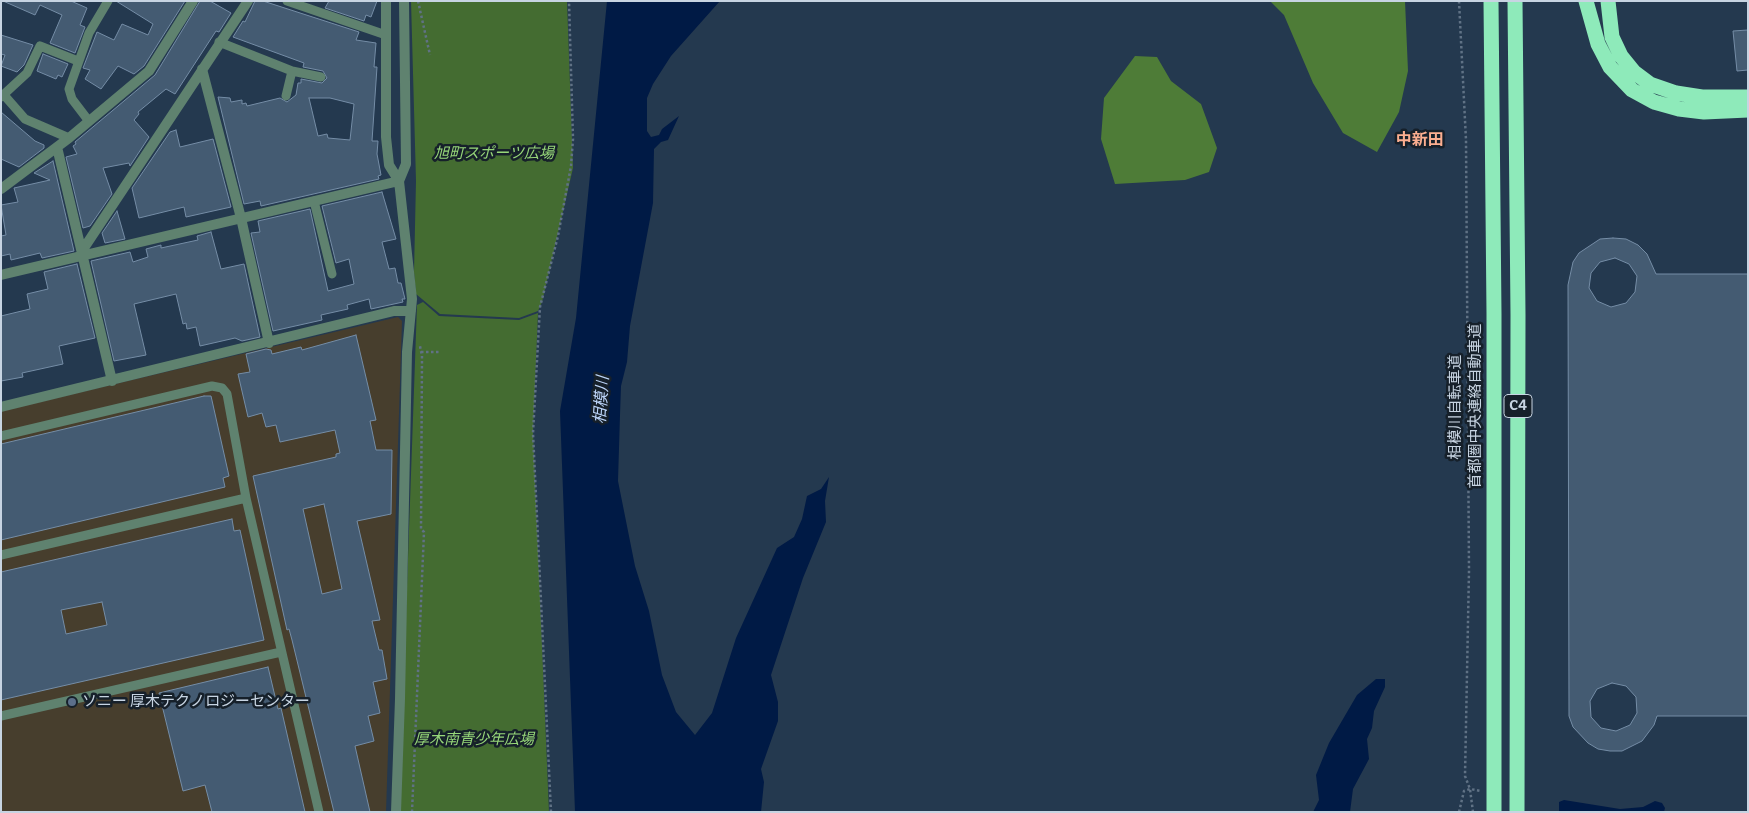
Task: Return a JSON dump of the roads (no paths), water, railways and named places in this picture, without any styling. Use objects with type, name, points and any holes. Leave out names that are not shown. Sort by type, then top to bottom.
[{"type":"highway","name":"首都圏中央連絡自動車道","points":[[1489,1],[1492,51],[1494,812]]},
{"type":"highway","name":"C4","points":[[1515,1],[1518,315],[1517,812]]},
{"type":"highway","points":[[1586,1],[1598,44],[1610,67],[1632,90],[1654,102],[1679,109],[1704,112],[1748,110]]},
{"type":"highway","points":[[1608,1],[1612,37],[1621,56],[1634,72],[1650,84],[1676,93],[1702,97],[1748,97]]},
{"type":"street","points":[[1,189],[69,138],[88,120],[149,71],[193,1]]},
{"type":"street","points":[[83,253],[219,42],[248,1]]},
{"type":"street","points":[[386,1],[386,137],[389,165],[399,181],[411,311],[407,352],[396,812]]},
{"type":"street","points":[[399,181],[406,164],[404,1]]},
{"type":"street","points":[[202,69],[241,218],[269,343]]},
{"type":"street","points":[[57,147],[112,381]]},
{"type":"street","points":[[1,275],[83,253],[399,181]]},
{"type":"street","points":[[1,407],[394,311],[411,311]]},
{"type":"lane","points":[[88,120],[72,99],[69,89],[89,33],[108,1]]},
{"type":"lane","points":[[287,1],[386,35]]},
{"type":"lane","points":[[219,42],[292,71],[321,77]]},
{"type":"lane","points":[[69,138],[25,119],[3,96],[27,73],[40,46],[78,61]]},
{"type":"lane","points":[[286,96],[292,71]]},
{"type":"lane","points":[[314,201],[332,274]]},
{"type":"lane","points":[[1,436],[212,386],[222,388],[227,394],[246,498],[319,812]]},
{"type":"lane","points":[[1,555],[246,498]]},
{"type":"lane","points":[[1,716],[281,652]]},
{"type":"water","name":"相模川","points":[[607,1],[720,1],[671,56],[653,84],[647,98],[647,131],[651,137],[659,135],[662,129],[679,116],[668,140],[661,142],[654,149],[653,203],[630,326],[627,362],[621,386],[620,415],[618,481],[635,566],[649,611],[662,675],[676,712],[695,735],[712,713],[736,638],[777,548],[794,537],[802,519],[807,496],[821,489],[829,477],[825,501],[826,522],[803,578],[771,675],[778,702],[778,721],[761,769],[764,782],[761,812],[575,812],[560,411],[576,318]]},
{"type":"water","points":[[1376,679],[1385,679],[1385,687],[1374,711],[1372,728],[1367,739],[1369,759],[1353,789],[1350,812],[1313,812],[1319,800],[1316,775],[1329,743],[1357,695]]},
{"type":"water","points":[[1564,800],[1620,809],[1643,807],[1655,801],[1662,803],[1665,808],[1664,812],[1559,812],[1559,802]]},
{"type":"place","name":"ソニー 厚木テクノロジーセンター","points":[[72,702]]},
{"type":"district","name":"中新田","points":[[1420,141]]},
{"type":"park label","name":"旭町スポーツ広場","points":[[494,154]]},
{"type":"park label","name":"厚木南青少年広場","points":[[474,740]]}]
